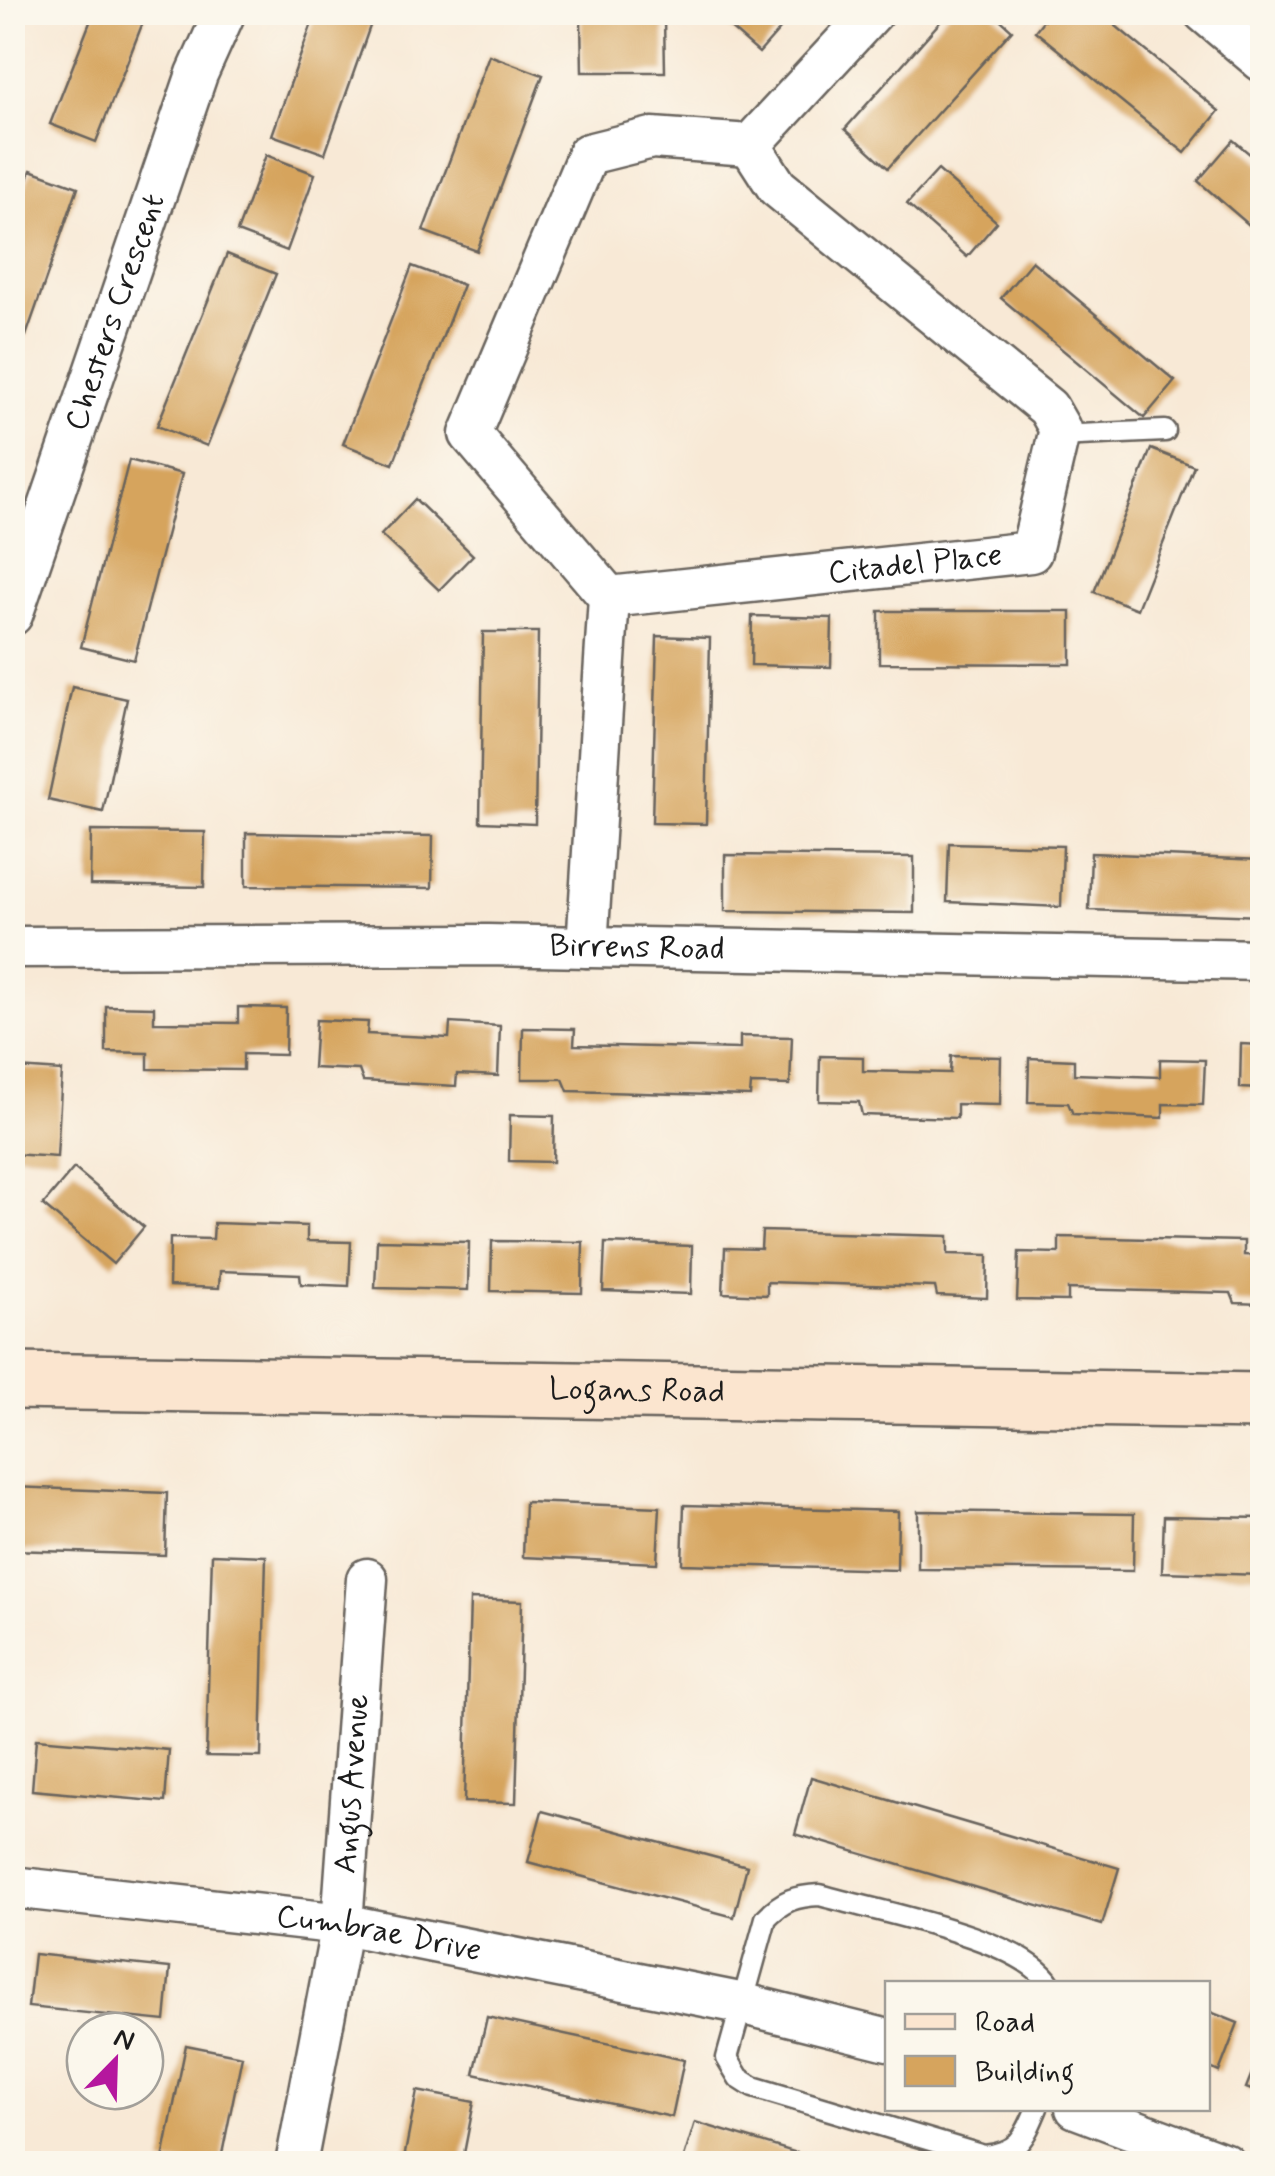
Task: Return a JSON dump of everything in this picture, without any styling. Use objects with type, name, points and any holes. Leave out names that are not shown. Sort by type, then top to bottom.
[{"type":"street","name":"Chesters Crescent","points":[[12,615],[197,74],[225,12]]},
{"type":"street","points":[[750,145],[873,12]]},
{"type":"street","points":[[1204,12],[1262,61]]},
{"type":"street","points":[[588,946],[609,597],[470,434],[588,154],[652,138],[750,145]]},
{"type":"street","points":[[750,145],[777,187],[1048,408],[1060,429],[1058,436]]},
{"type":"street","name":"Citadel Place","points":[[609,597],[1031,552],[1058,436]]},
{"type":"street","name":"Birrens Road","points":[[12,947],[588,946],[1262,960]]},
{"type":"street","name":"Logans Road","points":[[12,1381],[1262,1401]]},
{"type":"street","name":"Angus Avenue","points":[[296,2164],[342,1924],[366,1578]]},
{"type":"street","name":"Cumbrae Drive","points":[[12,1887],[342,1924],[740,2002],[885,2039]]},
{"type":"street","points":[[1084,2111],[1225,2164]]},
{"type":"lane","points":[[1058,436],[1165,430]]},
{"type":"lane","points":[[1036,2111],[1025,2137],[1005,2154],[984,2156],[753,2087],[740,2078],[727,2058],[766,1918],[781,1903],[798,1896],[820,1896],[998,1944],[1031,1962],[1047,1981]]},
{"type":"building","points":[[94,12],[147,12],[96,142],[50,124]]},
{"type":"building","points":[[316,12],[375,12],[325,154],[272,135]]},
{"type":"building","points":[[712,12],[795,12],[759,53]]},
{"type":"building","points":[[949,12],[992,12],[1012,30],[888,168],[845,129]]},
{"type":"building","points":[[1050,12],[1099,12],[1219,111],[1185,153],[1035,31]]},
{"type":"building","points":[[664,18],[665,72],[582,72],[581,19]]},
{"type":"building","points":[[489,55],[543,75],[477,251],[423,231]]},
{"type":"building","points":[[1233,140],[1262,164],[1262,236],[1198,181]]},
{"type":"building","points":[[266,155],[315,174],[287,251],[237,232]]},
{"type":"building","points":[[31,170],[78,187],[26,336],[12,331],[12,224]]},
{"type":"building","points":[[938,170],[997,222],[967,257],[907,204]]},
{"type":"building","points":[[227,254],[276,274],[207,446],[157,426]]},
{"type":"building","points":[[1032,261],[1175,381],[1144,418],[1001,298]]},
{"type":"building","points":[[412,266],[463,285],[393,464],[343,444]]},
{"type":"building","points":[[1151,449],[1194,466],[1137,609],[1094,592]]},
{"type":"building","points":[[129,460],[182,474],[134,660],[81,647]]},
{"type":"building","points":[[415,499],[473,555],[439,590],[381,535]]},
{"type":"building","points":[[879,611],[1071,611],[1071,664],[879,663]]},
{"type":"building","points":[[752,616],[832,618],[831,667],[751,665]]},
{"type":"building","points":[[483,632],[538,632],[535,824],[480,822]]},
{"type":"building","points":[[657,636],[710,638],[706,824],[652,823]]},
{"type":"building","points":[[72,687],[127,699],[103,812],[48,800]]},
{"type":"building","points":[[91,831],[205,832],[204,887],[90,885]]},
{"type":"building","points":[[246,833],[433,836],[432,888],[246,886]]},
{"type":"building","points":[[949,843],[1063,846],[1061,907],[947,902]]},
{"type":"building","points":[[1091,853],[1262,860],[1262,916],[1089,910]]},
{"type":"building","points":[[725,855],[914,857],[914,913],[725,911]]},
{"type":"building","points":[[106,1006],[154,1007],[154,1022],[238,1023],[238,1007],[286,1008],[285,1055],[243,1054],[243,1070],[148,1069],[148,1053],[106,1052]]},
{"type":"building","points":[[316,1020],[368,1022],[367,1034],[449,1038],[450,1023],[500,1026],[498,1076],[457,1074],[456,1086],[363,1081],[359,1070],[313,1068]]},
{"type":"building","points":[[523,1028],[575,1029],[574,1045],[740,1049],[740,1036],[792,1037],[790,1085],[751,1084],[750,1096],[568,1091],[563,1079],[522,1079]]},
{"type":"building","points":[[1241,1044],[1262,1045],[1262,1089],[1240,1088]]},
{"type":"building","points":[[820,1056],[863,1057],[863,1071],[950,1073],[951,1056],[1001,1057],[1000,1105],[957,1104],[957,1118],[862,1115],[859,1102],[819,1101]]},
{"type":"building","points":[[1029,1058],[1074,1060],[1074,1074],[1160,1077],[1160,1059],[1205,1060],[1203,1105],[1163,1104],[1163,1118],[1073,1114],[1068,1103],[1028,1102]]},
{"type":"building","points":[[17,1068],[62,1071],[57,1157],[12,1154]]},
{"type":"building","points":[[510,1115],[554,1116],[553,1162],[509,1161]]},
{"type":"building","points":[[74,1168],[144,1227],[113,1264],[43,1205]]},
{"type":"building","points":[[214,1223],[307,1226],[307,1241],[351,1242],[349,1286],[301,1284],[300,1274],[220,1271],[219,1288],[169,1286],[170,1238],[213,1239]]},
{"type":"building","points":[[762,1231],[948,1236],[948,1254],[988,1255],[987,1298],[937,1296],[935,1287],[767,1282],[767,1295],[723,1293],[725,1248],[761,1249]]},
{"type":"building","points":[[1059,1237],[1244,1241],[1244,1255],[1262,1256],[1262,1304],[1235,1303],[1231,1293],[1068,1289],[1068,1301],[1017,1300],[1019,1252],[1059,1253]]},
{"type":"building","points":[[377,1240],[469,1242],[468,1290],[375,1288]]},
{"type":"building","points":[[492,1241],[583,1242],[582,1293],[491,1291]]},
{"type":"building","points":[[605,1243],[692,1246],[691,1294],[603,1291]]},
{"type":"building","points":[[12,1487],[167,1493],[165,1555],[12,1550]]},
{"type":"building","points":[[525,1502],[660,1507],[657,1563],[523,1557]]},
{"type":"building","points":[[684,1505],[898,1511],[897,1570],[682,1564]]},
{"type":"building","points":[[918,1511],[1134,1514],[1133,1571],[918,1569]]},
{"type":"building","points":[[1164,1516],[1262,1518],[1262,1575],[1162,1572]]},
{"type":"building","points":[[212,1554],[266,1556],[261,1757],[206,1756]]},
{"type":"building","points":[[470,1599],[522,1601],[516,1803],[464,1802]]},
{"type":"building","points":[[36,1739],[169,1750],[165,1802],[32,1790]]},
{"type":"building","points":[[811,1777],[1119,1868],[1102,1925],[795,1834]]},
{"type":"building","points":[[542,1811],[747,1866],[734,1917],[528,1862]]},
{"type":"building","points":[[34,1954],[170,1968],[165,2021],[165,2011],[28,2007]]},
{"type":"building","points":[[1210,2012],[1238,2023],[1219,2072],[1210,2068]]},
{"type":"building","points":[[487,2017],[684,2060],[672,2117],[474,2074]]},
{"type":"building","points":[[186,2045],[242,2056],[220,2164],[162,2164]]},
{"type":"building","points":[[1262,2048],[1262,2094],[1246,2088]]},
{"type":"building","points":[[417,2091],[474,2102],[462,2164],[403,2164]]},
{"type":"building","points":[[695,2122],[830,2163],[830,2164],[682,2164]]}]
